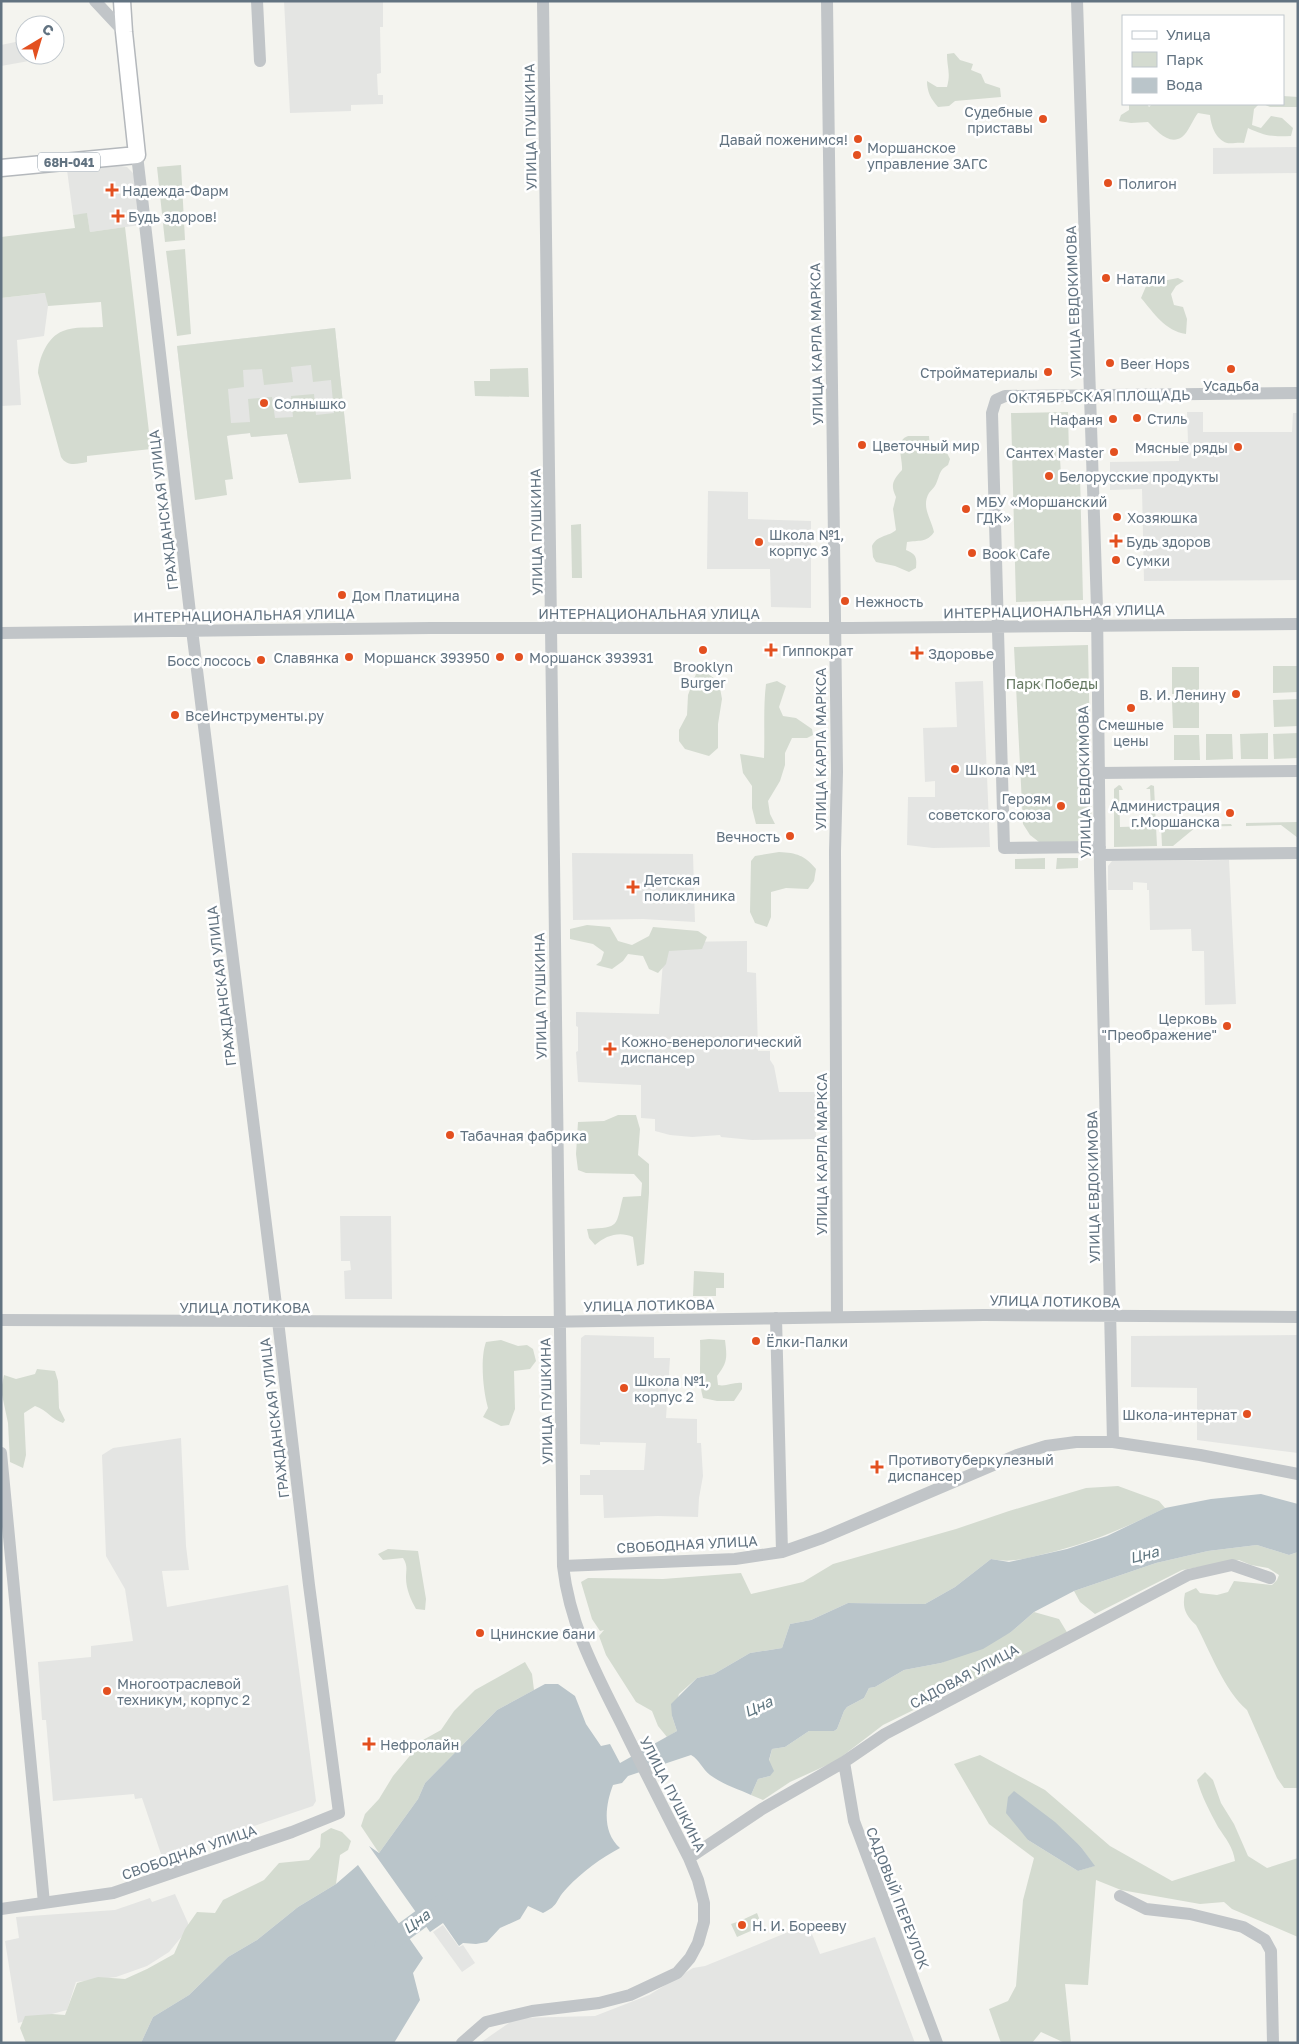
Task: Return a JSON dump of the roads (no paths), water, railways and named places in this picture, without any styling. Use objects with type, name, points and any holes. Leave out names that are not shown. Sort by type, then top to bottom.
[{"type":"main road","points":[[122,1],[137,155]]},
{"type":"main road","name":"68Н-041","points":[[1,168],[137,155]]},
{"type":"street","points":[[95,1],[124,32]]},
{"type":"street","points":[[257,1],[260,61]]},
{"type":"street","name":"УЛИЦА ПУШКИНА","points":[[462,2043],[473,2031],[486,2022],[532,2011],[599,2003],[630,1995],[677,1973],[690,1958],[698,1943],[704,1922],[704,1903],[698,1880],[689,1858],[596,1674],[578,1632],[566,1593],[563,1566],[543,1]]},
{"type":"street","name":"УЛИЦА КАРЛА МАРКСА","points":[[827,1],[837,772],[835,851],[836,1316]]},
{"type":"street","name":"УЛИЦА ЕВДОКИМОВА","points":[[1077,1],[1097,625],[1113,1442]]},
{"type":"street","name":"ГРАЖДАНСКАЯ УЛИЦА","points":[[137,155],[192,630],[311,1604],[339,1813]]},
{"type":"street","name":"ОКТЯБРЬСКАЯ ПЛОЩАДЬ","points":[[1298,393],[1005,396],[996,400],[992,413],[1004,848],[1298,853]]},
{"type":"street","name":"ИНТЕРНАЦИОНАЛЬНАЯ УЛИЦА","points":[[1,633],[552,627],[834,628],[1298,624]]},
{"type":"street","points":[[1099,773],[1298,771]]},
{"type":"street","name":"УЛИЦА ЛОТИКОВА","points":[[1,1320],[560,1322],[836,1316],[1298,1317]]},
{"type":"street","points":[[776,1318],[782,1552]]},
{"type":"street","name":"СВОБОДНАЯ УЛИЦА","points":[[563,1566],[735,1559],[782,1552],[822,1538],[1016,1455],[1046,1446],[1076,1442],[1113,1442],[1200,1455],[1298,1474]]},
{"type":"street","points":[[1,1453],[44,1903]]},
{"type":"street","name":"САДОВАЯ УЛИЦА","points":[[689,1858],[712,1840],[844,1762],[885,1734],[1188,1575],[1232,1565],[1270,1578]]},
{"type":"street","name":"САДОВЫЙ ПЕРЕУЛОК","points":[[844,1762],[854,1821],[937,2043]]},
{"type":"street","name":"СВОБОДНАЯ УЛИЦА","points":[[1,1910],[113,1893],[292,1832],[339,1813]]},
{"type":"street","points":[[1120,1896],[1146,1909],[1190,1914],[1243,1927],[1265,1940],[1272,1951],[1273,2043]]},
{"type":"water","points":[[1261,1494],[1298,1504],[1298,1552],[1289,1555],[1257,1545],[1208,1551],[1156,1563],[1074,1591],[1034,1612],[1011,1632],[983,1649],[941,1663],[904,1670],[875,1687],[869,1688],[864,1698],[847,1707],[837,1729],[834,1731],[809,1731],[785,1747],[772,1749],[769,1760],[774,1771],[770,1776],[758,1779],[751,1795],[725,1784],[707,1773],[697,1759],[691,1755],[628,1776],[622,1783],[613,1785],[607,1810],[610,1834],[620,1848],[579,1876],[563,1892],[555,1905],[548,1910],[543,1913],[528,1906],[520,1919],[500,1928],[487,1942],[476,1944],[463,1943],[459,1946],[443,1923],[430,1932],[369,1846],[379,1853],[418,1799],[425,1783],[497,1710],[545,1684],[558,1684],[575,1696],[586,1724],[601,1746],[610,1744],[620,1763],[677,1731],[672,1716],[671,1704],[697,1678],[714,1674],[750,1653],[782,1648],[790,1624],[811,1620],[848,1603],[925,1604],[955,1587],[991,1559],[1009,1562],[1067,1549],[1107,1536],[1165,1508],[1211,1499]]},
{"type":"water","points":[[1014,1791],[1055,1822],[1081,1847],[1095,1866],[1078,1871],[1028,1840],[1006,1813],[1008,1797]]},
{"type":"water","points":[[358,1865],[423,1958],[413,1973],[420,2000],[394,2043],[141,2043],[153,2017],[189,1995],[228,1957],[257,1940],[298,1907],[336,1884]]},
{"type":"waterway","name":"Цна","points":[[384,1946],[440,1905]]},
{"type":"place","name":"Судебные приставы","points":[[1043,119]]},
{"type":"place","name":"Давай поженимся!","points":[[858,139]]},
{"type":"place","name":"Моршанское управление ЗАГС","points":[[857,155]]},
{"type":"place","name":"Полигон","points":[[1108,183]]},
{"type":"place","name":"Надежда-Фарм","points":[[112,190]]},
{"type":"place","name":"Будь здоров!","points":[[118,216]]},
{"type":"place","name":"Натали","points":[[1106,278]]},
{"type":"place","name":"Beer Hops","points":[[1110,363]]},
{"type":"place","name":"Усадьба","points":[[1231,369]]},
{"type":"place","name":"Стройматериалы","points":[[1048,372]]},
{"type":"place","name":"Солнышко","points":[[264,403]]},
{"type":"place","name":"Стиль","points":[[1137,418]]},
{"type":"place","name":"Нафаня","points":[[1113,419]]},
{"type":"place","name":"Цветочный мир","points":[[862,445]]},
{"type":"place","name":"Мясные ряды","points":[[1238,447]]},
{"type":"place","name":"Сантех Master","points":[[1114,452]]},
{"type":"place","name":"Белорусские продукты","points":[[1049,476]]},
{"type":"place","name":"МБУ «Моршанский ГДК»","points":[[966,509]]},
{"type":"place","name":"Хозяюшка","points":[[1117,517]]},
{"type":"place","name":"Будь здоров","points":[[1116,541]]},
{"type":"place","name":"Школа №1, корпус 3","points":[[759,542]]},
{"type":"place","name":"Book Cafe","points":[[972,553]]},
{"type":"place","name":"Сумки","points":[[1116,560]]},
{"type":"place","name":"Дом Платицина","points":[[342,595]]},
{"type":"place","name":"Нежность","points":[[845,601]]},
{"type":"place","name":"Brooklyn Burger","points":[[703,650]]},
{"type":"place","name":"Гиппократ","points":[[771,650]]},
{"type":"place","name":"Здоровье","points":[[917,653]]},
{"type":"place","name":"Славянка","points":[[349,657]]},
{"type":"place","name":"Моршанск 393950","points":[[500,657]]},
{"type":"place","name":"Моршанск 393931","points":[[519,657]]},
{"type":"place","name":"Босс лосось","points":[[261,660]]},
{"type":"place","name":"В. И. Ленину","points":[[1236,694]]},
{"type":"place","name":"Смешные цены","points":[[1131,708]]},
{"type":"place","name":"ВсеИнструменты.ру","points":[[175,715]]},
{"type":"place","name":"Школа №1","points":[[955,769]]},
{"type":"place","name":"Героям советского союза","points":[[1061,806]]},
{"type":"place","name":"Администрация г.Моршанска","points":[[1230,813]]},
{"type":"place","name":"Вечность","points":[[790,836]]},
{"type":"place","name":"Детская поликлиника","points":[[633,887]]},
{"type":"place","name":"Церковь \"Преображение\"","points":[[1227,1026]]},
{"type":"place","name":"Кожно-венерологический диспансер","points":[[610,1049]]},
{"type":"place","name":"Табачная фабрика","points":[[450,1135]]},
{"type":"place","name":"Ёлки-Палки","points":[[756,1341]]},
{"type":"place","name":"Школа №1, корпус 2","points":[[624,1388]]},
{"type":"place","name":"Школа-интернат","points":[[1247,1414]]},
{"type":"place","name":"Противотуберкулезный диспансер","points":[[877,1467]]},
{"type":"place","name":"Цнинские бани","points":[[480,1633]]},
{"type":"place","name":"Многоотраслевой техникум, корпус 2","points":[[107,1691]]},
{"type":"place","name":"Нефролайн","points":[[369,1744]]},
{"type":"place","name":"Н. И. Борееву","points":[[742,1925]]},
{"type":"park label","name":"Парк Победы","points":[[1052,683]]}]
